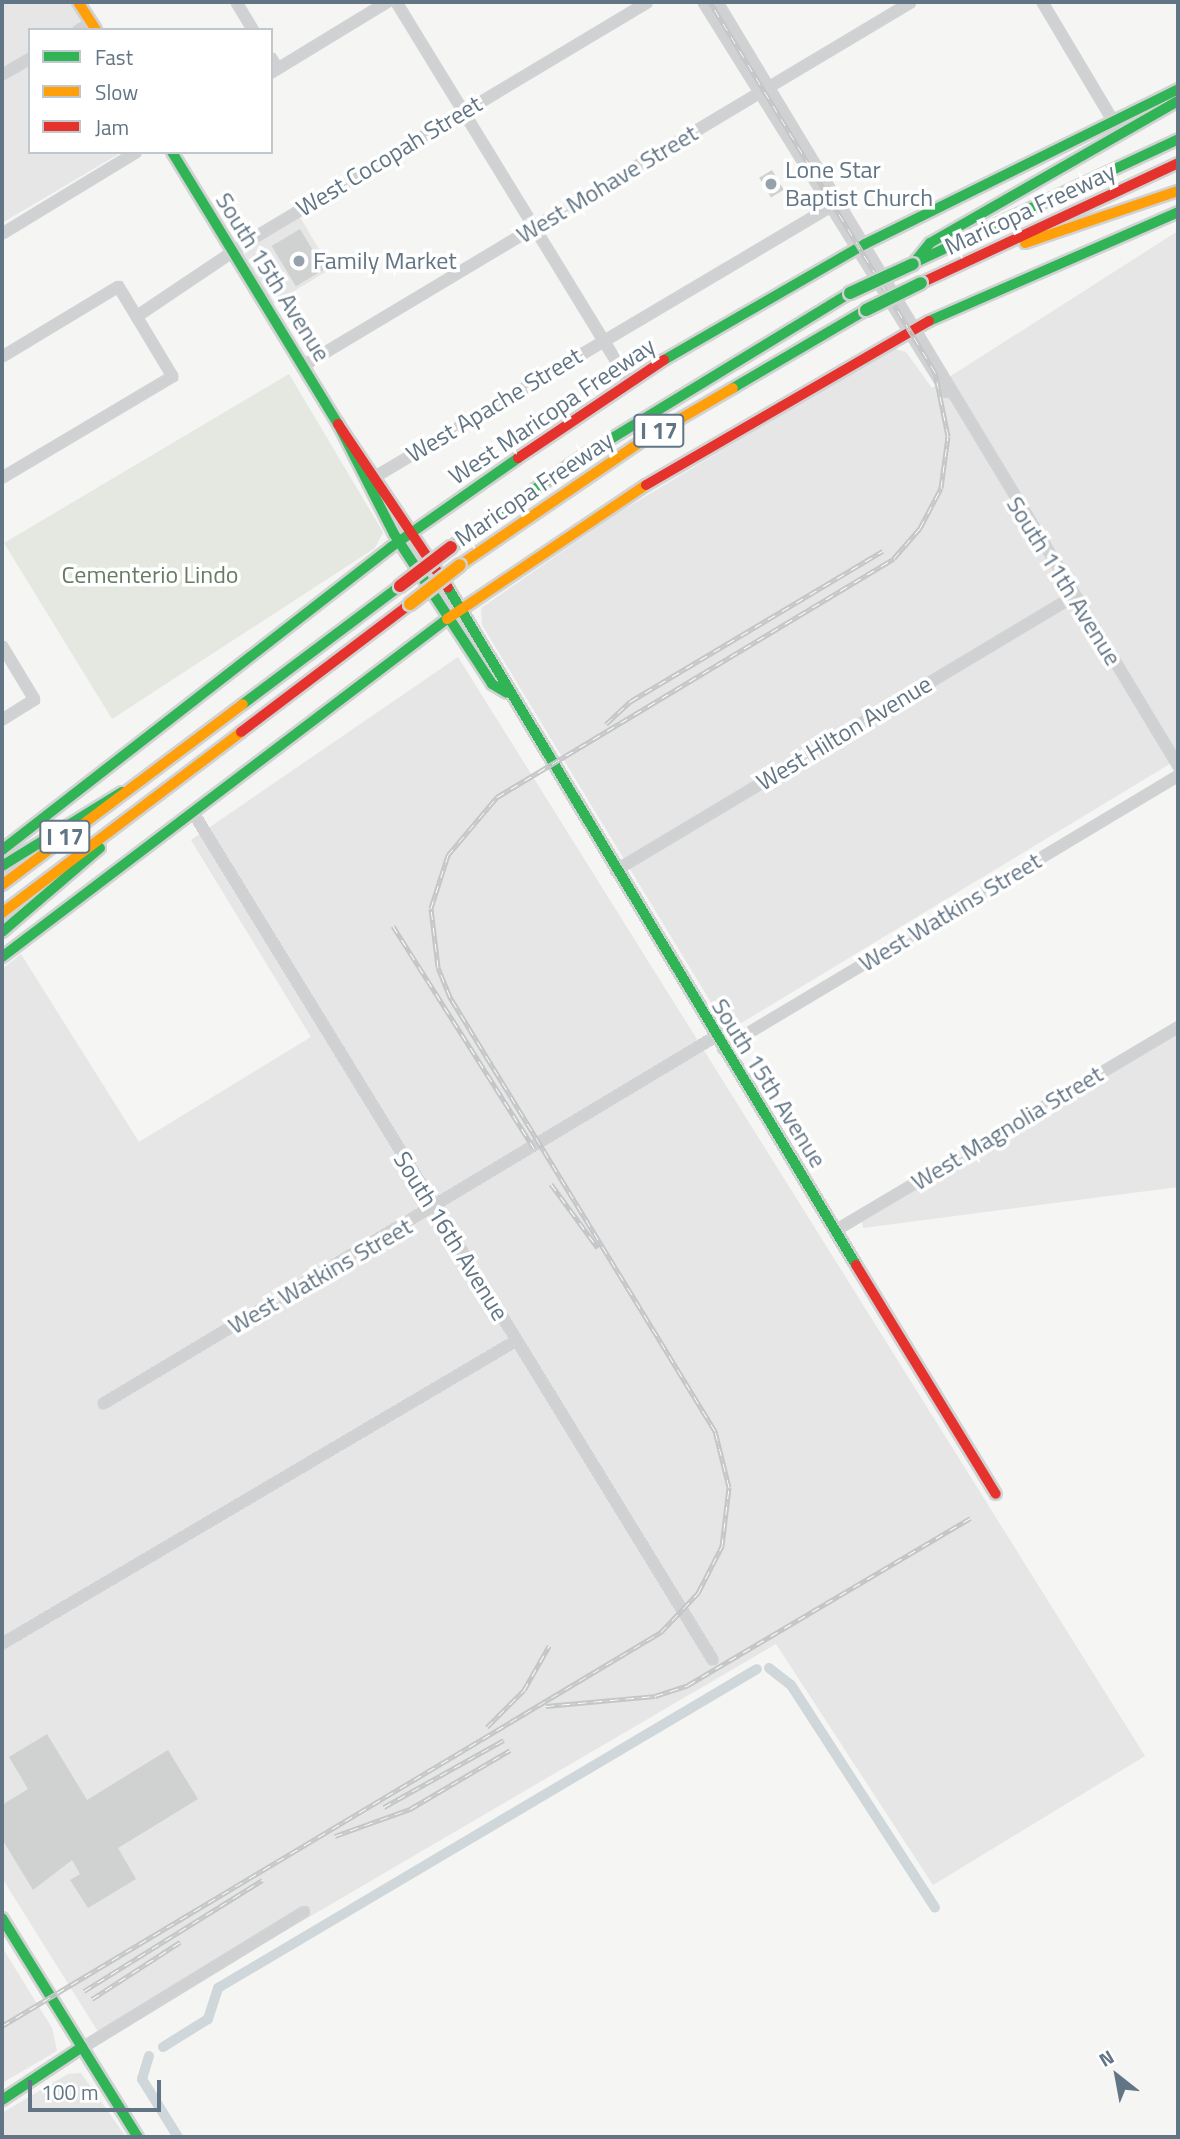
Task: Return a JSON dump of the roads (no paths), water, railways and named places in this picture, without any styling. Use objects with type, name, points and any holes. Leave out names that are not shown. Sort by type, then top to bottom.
[{"type":"main road","points":[[78,2],[93,26]]},
{"type":"main road","name":"West Maricopa Freeway","points":[[2,850],[399,542],[628,381],[860,247],[1178,89]]},
{"type":"main road","points":[[913,264],[930,243],[1178,102]]},
{"type":"main road","name":"Maricopa Freeway","points":[[2,885],[451,547],[583,456],[850,293],[1178,139]]},
{"type":"main road","name":"South 15th Avenue","points":[[173,154],[372,478],[414,531],[463,610],[507,693],[996,1494]]},
{"type":"main road","name":"Maricopa Freeway","points":[[2,913],[460,565],[642,441],[866,310],[1178,163]]},
{"type":"main road","points":[[921,283],[1178,191]]},
{"type":"main road","points":[[2,957],[449,619],[680,462],[910,330],[1178,212]]},
{"type":"main road","name":"South 15th Avenue","points":[[372,478],[399,542],[492,684],[507,693]]},
{"type":"main road","points":[[2,866],[106,796],[129,790]]},
{"type":"main road","points":[[2,932],[122,824]]},
{"type":"main road","points":[[2,1918],[138,2137]]},
{"type":"main road","points":[[2,2100],[82,2048]]},
{"type":"street","points":[[236,2],[252,28]]},
{"type":"street","points":[[274,70],[386,2]]},
{"type":"street","points":[[396,2],[628,381]]},
{"type":"street","name":"West Cocopah Street","points":[[136,316],[462,112],[646,2]]},
{"type":"street","name":"South 11th Avenue","points":[[704,2],[828,206],[860,247],[950,395]]},
{"type":"street","name":"South 11th Avenue","points":[[717,2],[839,201],[860,247],[910,330],[1178,766]]},
{"type":"street","name":"West Mohave Street","points":[[303,365],[910,2]]},
{"type":"street","points":[[1042,2],[1113,121]]},
{"type":"street","points":[[2,74],[28,59]]},
{"type":"street","points":[[2,233],[132,154]]},
{"type":"street","name":"West Apache Street","points":[[372,478],[839,201]]},
{"type":"street","points":[[2,356],[118,286],[172,376],[2,477]]},
{"type":"street","name":"West Hilton Avenue","points":[[615,870],[1073,596]]},
{"type":"street","points":[[2,646],[34,699],[2,719]]},
{"type":"street","name":"West Watkins Street","points":[[103,1403],[1178,775]]},
{"type":"street","name":"South 16th Avenue","points":[[192,811],[712,1659]]},
{"type":"street","name":"West Magnolia Street","points":[[835,1230],[1178,1026]]},
{"type":"street","points":[[2,1643],[516,1340]]},
{"type":"street","points":[[82,2048],[304,1911]]},
{"type":"waterway","points":[[769,1668],[791,1685],[935,1908]]},
{"type":"waterway","points":[[163,2047],[208,2019],[218,1988],[757,1669]]},
{"type":"waterway","points":[[149,2056],[142,2079],[178,2137]]},
{"type":"railway","points":[[2,2026],[661,1632],[698,1593],[722,1546],[729,1487],[715,1431],[450,997],[438,967],[431,908],[448,855],[497,797],[894,558],[920,528],[941,488],[948,436],[935,372],[710,2]]},
{"type":"railway","points":[[606,724],[631,701],[883,551]]},
{"type":"railway","points":[[393,926],[534,1148]]},
{"type":"railway","points":[[551,1184],[598,1248]]},
{"type":"railway","points":[[546,1706],[655,1696],[688,1685],[970,1518]]},
{"type":"railway","points":[[487,1727],[524,1690],[549,1646]]},
{"type":"railway","points":[[384,1807],[504,1740]]},
{"type":"railway","points":[[335,1836],[410,1809],[510,1750]]},
{"type":"railway","points":[[84,1991],[262,1880]]},
{"type":"railway","points":[[92,1999],[180,1942]]},
{"type":"place","name":"Lone Star Baptist Church","points":[[771,184]]},
{"type":"place","name":"Family Market","points":[[299,261]]},
{"type":"park label","name":"Cementerio Lindo","points":[[150,575]]}]
